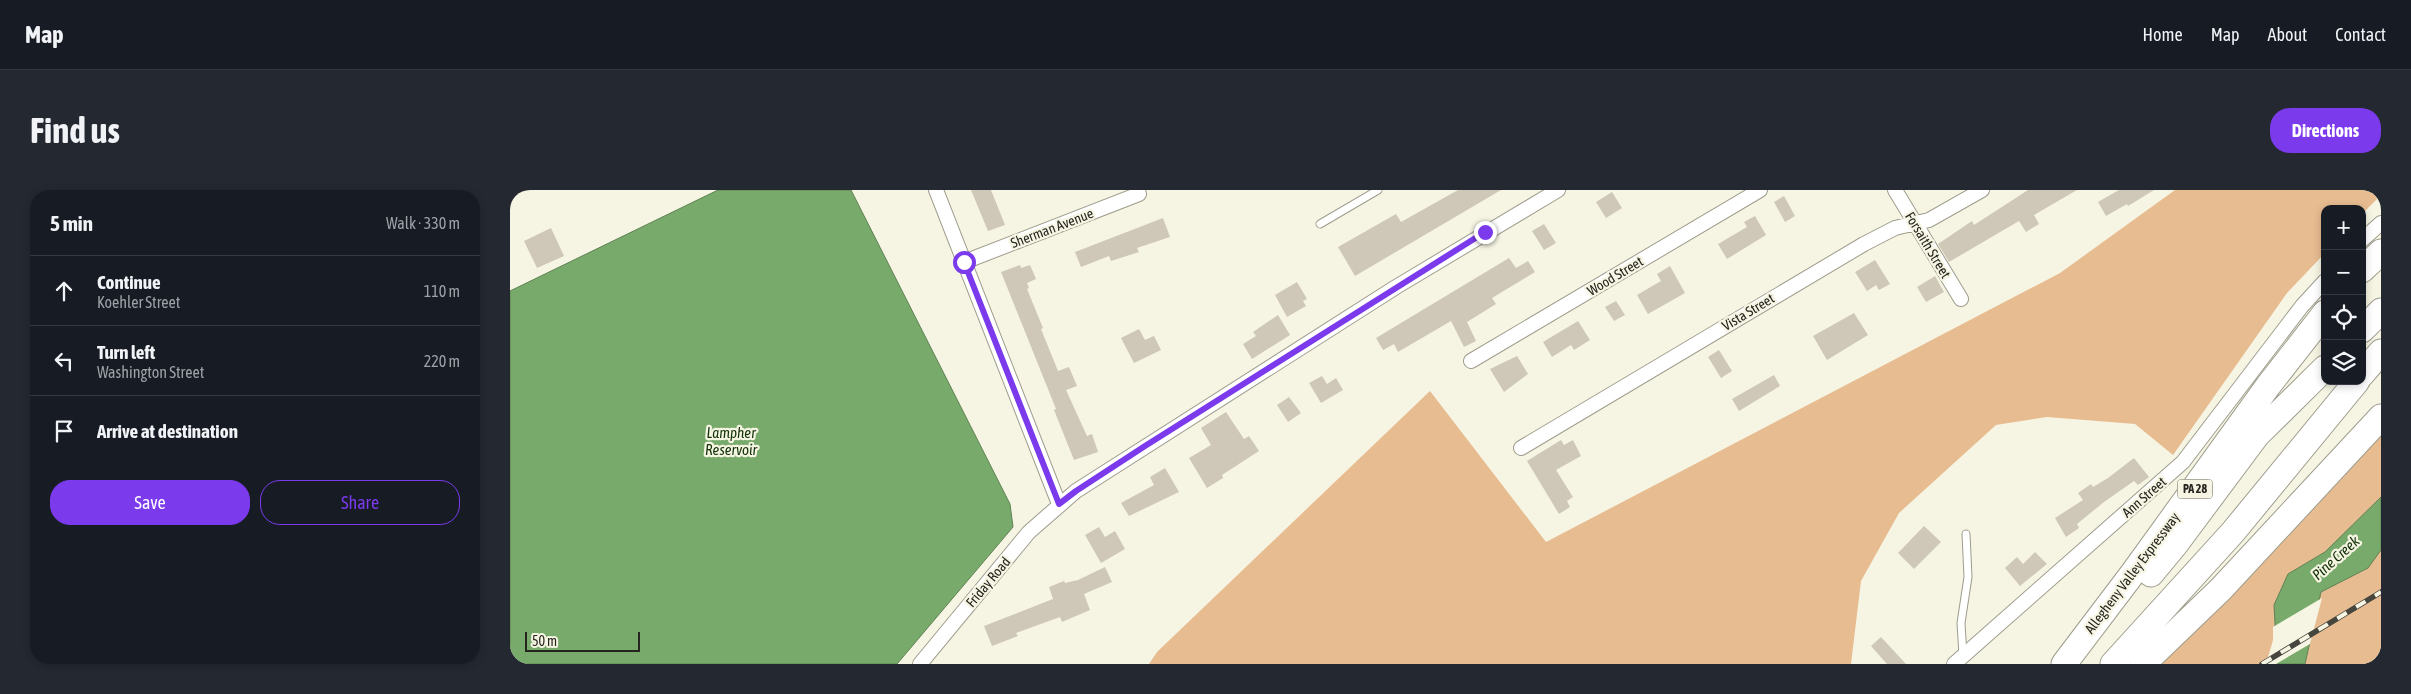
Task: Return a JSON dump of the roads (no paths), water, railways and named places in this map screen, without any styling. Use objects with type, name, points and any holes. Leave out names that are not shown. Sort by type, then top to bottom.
[{"type":"highway","points":[[2366,266],[2381,252]]},
{"type":"highway","points":[[2366,326],[2381,311]]},
{"type":"highway","name":"Allegheny Valley Expressway","points":[[2064,664],[2139,565],[2268,386],[2321,318]]},
{"type":"highway","points":[[2366,369],[2381,352]]},
{"type":"highway","points":[[2069,664],[2119,612],[2176,545],[2257,436],[2321,372]]},
{"type":"highway","points":[[2114,664],[2233,532],[2354,385]]},
{"type":"highway","points":[[2143,664],[2220,589],[2381,417]]},
{"type":"street","points":[[936,190],[1059,504]]},
{"type":"street","name":"Friday Road","points":[[920,664],[1029,532],[1076,491],[1396,287],[1558,190]]},
{"type":"street","name":"Wood Street","points":[[1470,361],[1760,190]]},
{"type":"street","name":"Forsaith Street","points":[[1896,190],[1960,299]]},
{"type":"street","name":"Vista Street","points":[[1521,448],[1864,244],[1895,228],[1929,220],[1982,190]]},
{"type":"street","name":"Sherman Avenue","points":[[964,262],[1138,192]]},
{"type":"street","points":[[2366,236],[2381,223]]},
{"type":"street","name":"Ann Street","points":[[1959,660],[2183,462],[2302,306],[2321,285]]},
{"type":"lane","points":[[1320,224],[1378,190]]},
{"type":"lane","points":[[1959,660],[1961,623],[1968,577],[1966,534]]},
{"type":"water","name":"Lampher Reservoir","points":[[718,190],[851,190],[1010,504],[1013,527],[897,664],[510,664],[510,291]]},
{"type":"water","name":"Pine Creek","points":[[2381,497],[2381,550],[2368,568],[2321,592],[2305,664],[2268,664],[2276,641],[2274,605],[2288,574],[2325,552]]},
{"type":"railway","points":[[2262,664],[2381,592]]}]
